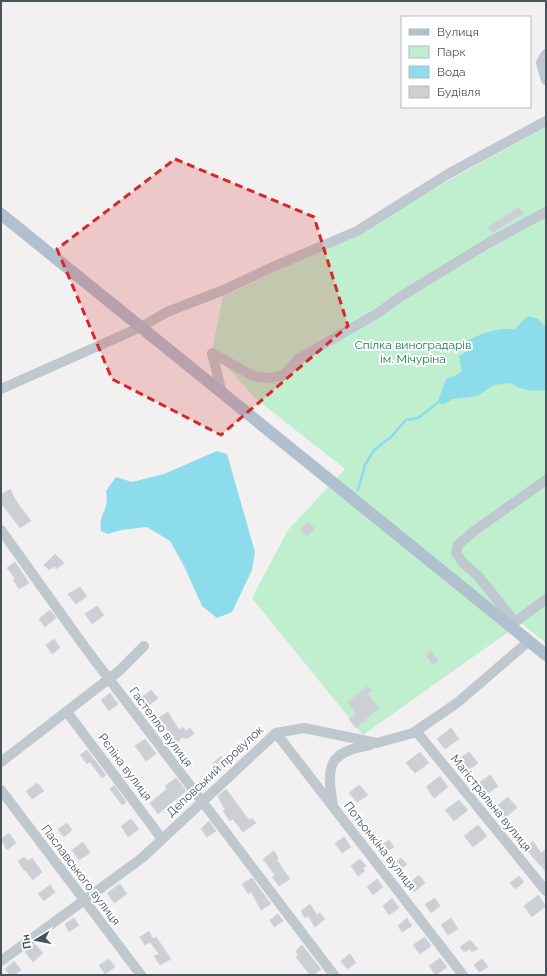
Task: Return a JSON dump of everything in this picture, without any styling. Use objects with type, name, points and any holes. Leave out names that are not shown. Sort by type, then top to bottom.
[{"type":"main road","points":[[1,214],[222,393],[513,624],[529,641],[546,655]]},
{"type":"street","points":[[546,54],[540,63],[546,80]]},
{"type":"street","points":[[1,388],[141,327],[167,312],[226,290],[268,268],[357,231],[454,170],[546,121]]},
{"type":"street","points":[[222,393],[212,353],[253,376],[270,378],[284,375],[298,359],[378,313],[400,297],[490,242],[546,212]]},
{"type":"street","points":[[546,480],[474,531],[458,545],[456,553],[463,563],[478,576],[513,624],[546,599]]},
{"type":"street","name":"Гастелло вулиця","points":[[1,530],[109,679],[334,975]]},
{"type":"street","name":"Деповський провулок","points":[[1,961],[142,858],[276,733],[304,728],[377,743],[416,732],[458,703],[529,641]]},
{"type":"street","points":[[1,762],[109,679],[144,646]]},
{"type":"street","name":"Рєпіна вулиця","points":[[67,712],[162,839]]},
{"type":"street","name":"Магістральна вулиця","points":[[416,732],[546,890]]},
{"type":"street","name":"Потьомкіна вулиця","points":[[276,733],[463,975]]},
{"type":"street","points":[[333,807],[329,779],[334,760],[349,748],[377,743]]},
{"type":"street","name":"Паславського вулиця","points":[[1,790],[141,975]]},
{"type":"highlighted area","points":[[175,159],[314,217],[348,326],[221,435],[112,379],[57,249]]},
{"type":"green space","name":"Спілка виноградарів ім. Мічуріна","points":[[546,127],[546,643],[521,623],[363,735],[252,598],[288,530],[345,469],[255,398],[212,350],[223,297],[357,231]]},
{"type":"water","points":[[527,316],[538,319],[546,327],[546,390],[527,390],[510,383],[494,385],[477,396],[453,399],[444,404],[437,403],[446,379],[457,375],[462,371],[459,356],[467,351],[465,342],[495,330],[514,330]]},
{"type":"water","points":[[217,451],[227,454],[255,552],[252,570],[232,612],[217,618],[202,606],[184,566],[170,541],[147,527],[121,530],[108,534],[101,531],[101,520],[107,498],[106,491],[116,477],[132,482],[164,474]]},
{"type":"building","points":[[519,207],[523,214],[492,233],[488,227]]},
{"type":"building","points":[[10,489],[16,501],[31,521],[20,528],[1,503],[1,495]]},
{"type":"building","points":[[309,522],[315,529],[307,536],[300,529]]},
{"type":"building","points":[[55,554],[64,563],[56,569],[55,566],[49,570],[44,565]]},
{"type":"building","points":[[15,562],[29,583],[19,589],[13,580],[15,578],[7,568]]},
{"type":"building","points":[[80,587],[87,596],[76,604],[68,594]]},
{"type":"building","points":[[97,606],[104,615],[92,624],[85,614]]},
{"type":"building","points":[[50,610],[56,618],[45,627],[39,619]]},
{"type":"building","points":[[54,639],[60,648],[52,654],[46,645]]},
{"type":"building","points":[[431,651],[439,660],[433,665],[426,655]]},
{"type":"building","points":[[368,686],[372,691],[368,694],[379,708],[356,728],[349,719],[356,714],[347,702]]},
{"type":"building","points":[[151,690],[158,698],[148,706],[142,697]]},
{"type":"building","points":[[110,693],[118,704],[109,711],[101,700]]},
{"type":"building","points":[[168,712],[179,730],[183,727],[186,731],[190,728],[194,734],[186,739],[183,737],[176,743],[158,718]]},
{"type":"building","points":[[451,728],[459,739],[445,749],[437,739]]},
{"type":"building","points":[[145,739],[156,754],[146,761],[135,746]]},
{"type":"building","points":[[87,750],[106,775],[102,778],[90,762],[87,764],[80,755]]},
{"type":"building","points":[[420,752],[429,763],[415,773],[406,763]]},
{"type":"building","points":[[469,752],[478,763],[464,773],[455,762]]},
{"type":"building","points":[[221,756],[226,764],[218,772],[212,764]]},
{"type":"building","points":[[490,775],[498,786],[484,796],[476,785]]},
{"type":"building","points":[[440,776],[448,787],[434,798],[426,787]]},
{"type":"building","points":[[176,778],[186,791],[158,814],[150,803],[167,789],[165,786]]},
{"type":"building","points":[[37,783],[44,791],[32,799],[26,791]]},
{"type":"building","points":[[114,785],[126,802],[122,805],[110,789]]},
{"type":"building","points":[[359,785],[368,795],[357,802],[349,793]]},
{"type":"building","points":[[226,789],[249,820],[252,818],[256,823],[243,832],[233,819],[230,821],[223,811],[225,810],[218,796]]},
{"type":"building","points":[[508,797],[517,808],[503,819],[494,808]]},
{"type":"building","points":[[459,800],[468,810],[454,821],[445,810]]},
{"type":"building","points":[[131,819],[139,829],[128,837],[121,826]]},
{"type":"building","points":[[209,821],[216,831],[207,837],[201,829]]},
{"type":"building","points":[[67,823],[72,830],[64,837],[58,829]]},
{"type":"building","points":[[478,825],[487,836],[473,847],[464,836]]},
{"type":"building","points":[[9,833],[16,843],[7,850],[1,839]]},
{"type":"building","points":[[344,837],[351,847],[342,853],[335,843]]},
{"type":"building","points":[[389,840],[394,847],[384,853],[380,846]]},
{"type":"building","points":[[533,841],[541,853],[546,849],[546,872],[525,848]]},
{"type":"building","points":[[83,842],[90,853],[79,860],[72,850]]},
{"type":"building","points":[[274,851],[278,858],[277,860],[290,879],[279,886],[272,877],[275,875],[263,859]]},
{"type":"building","points":[[24,857],[28,861],[32,858],[42,872],[33,880],[18,861]]},
{"type":"building","points":[[401,858],[407,864],[397,872],[392,866]]},
{"type":"building","points":[[360,859],[366,866],[363,868],[365,871],[358,876],[351,866]]},
{"type":"building","points":[[419,875],[425,883],[414,892],[408,884]]},
{"type":"building","points":[[519,876],[524,882],[515,889],[510,883]]},
{"type":"building","points":[[252,878],[271,904],[261,910],[251,892],[248,894],[242,884]]},
{"type":"building","points":[[377,879],[383,887],[373,895],[367,887]]},
{"type":"building","points":[[120,884],[127,894],[114,903],[107,893]]},
{"type":"building","points":[[50,885],[55,892],[44,901],[38,894]]},
{"type":"building","points":[[538,895],[546,906],[532,917],[524,906]]},
{"type":"building","points":[[392,898],[399,908],[389,915],[383,906]]},
{"type":"building","points":[[435,898],[440,906],[431,913],[425,904]]},
{"type":"building","points":[[310,904],[317,915],[320,913],[325,919],[315,927],[308,916],[305,918],[301,911]]},
{"type":"building","points":[[278,914],[283,921],[274,927],[270,920]]},
{"type":"building","points":[[74,918],[79,925],[69,932],[65,924]]},
{"type":"building","points":[[407,918],[412,926],[402,932],[398,926]]},
{"type":"building","points":[[451,918],[458,929],[448,935],[441,925]]},
{"type":"building","points":[[149,931],[153,939],[156,937],[171,959],[160,965],[154,956],[159,954],[150,942],[145,945],[140,937]]},
{"type":"building","points":[[425,937],[431,946],[420,954],[413,945]]},
{"type":"building","points":[[470,940],[478,949],[472,952],[470,949],[464,952],[460,947]]},
{"type":"building","points":[[35,944],[43,953],[33,962],[25,952]]},
{"type":"building","points":[[302,945],[321,969],[313,975],[310,975],[296,957],[298,955],[296,951]]},
{"type":"building","points":[[350,954],[356,963],[347,969],[341,961]]},
{"type":"building","points":[[440,958],[447,967],[436,975],[429,966]]},
{"type":"building","points":[[109,959],[115,967],[105,974],[99,965]]},
{"type":"building","points":[[482,959],[488,967],[479,972],[474,965]]},
{"type":"building","points":[[14,961],[21,970],[14,975],[10,975],[5,969]]},
{"type":"waterway","points":[[358,490],[365,465],[374,450],[391,437],[406,420],[418,418],[437,403]]}]
